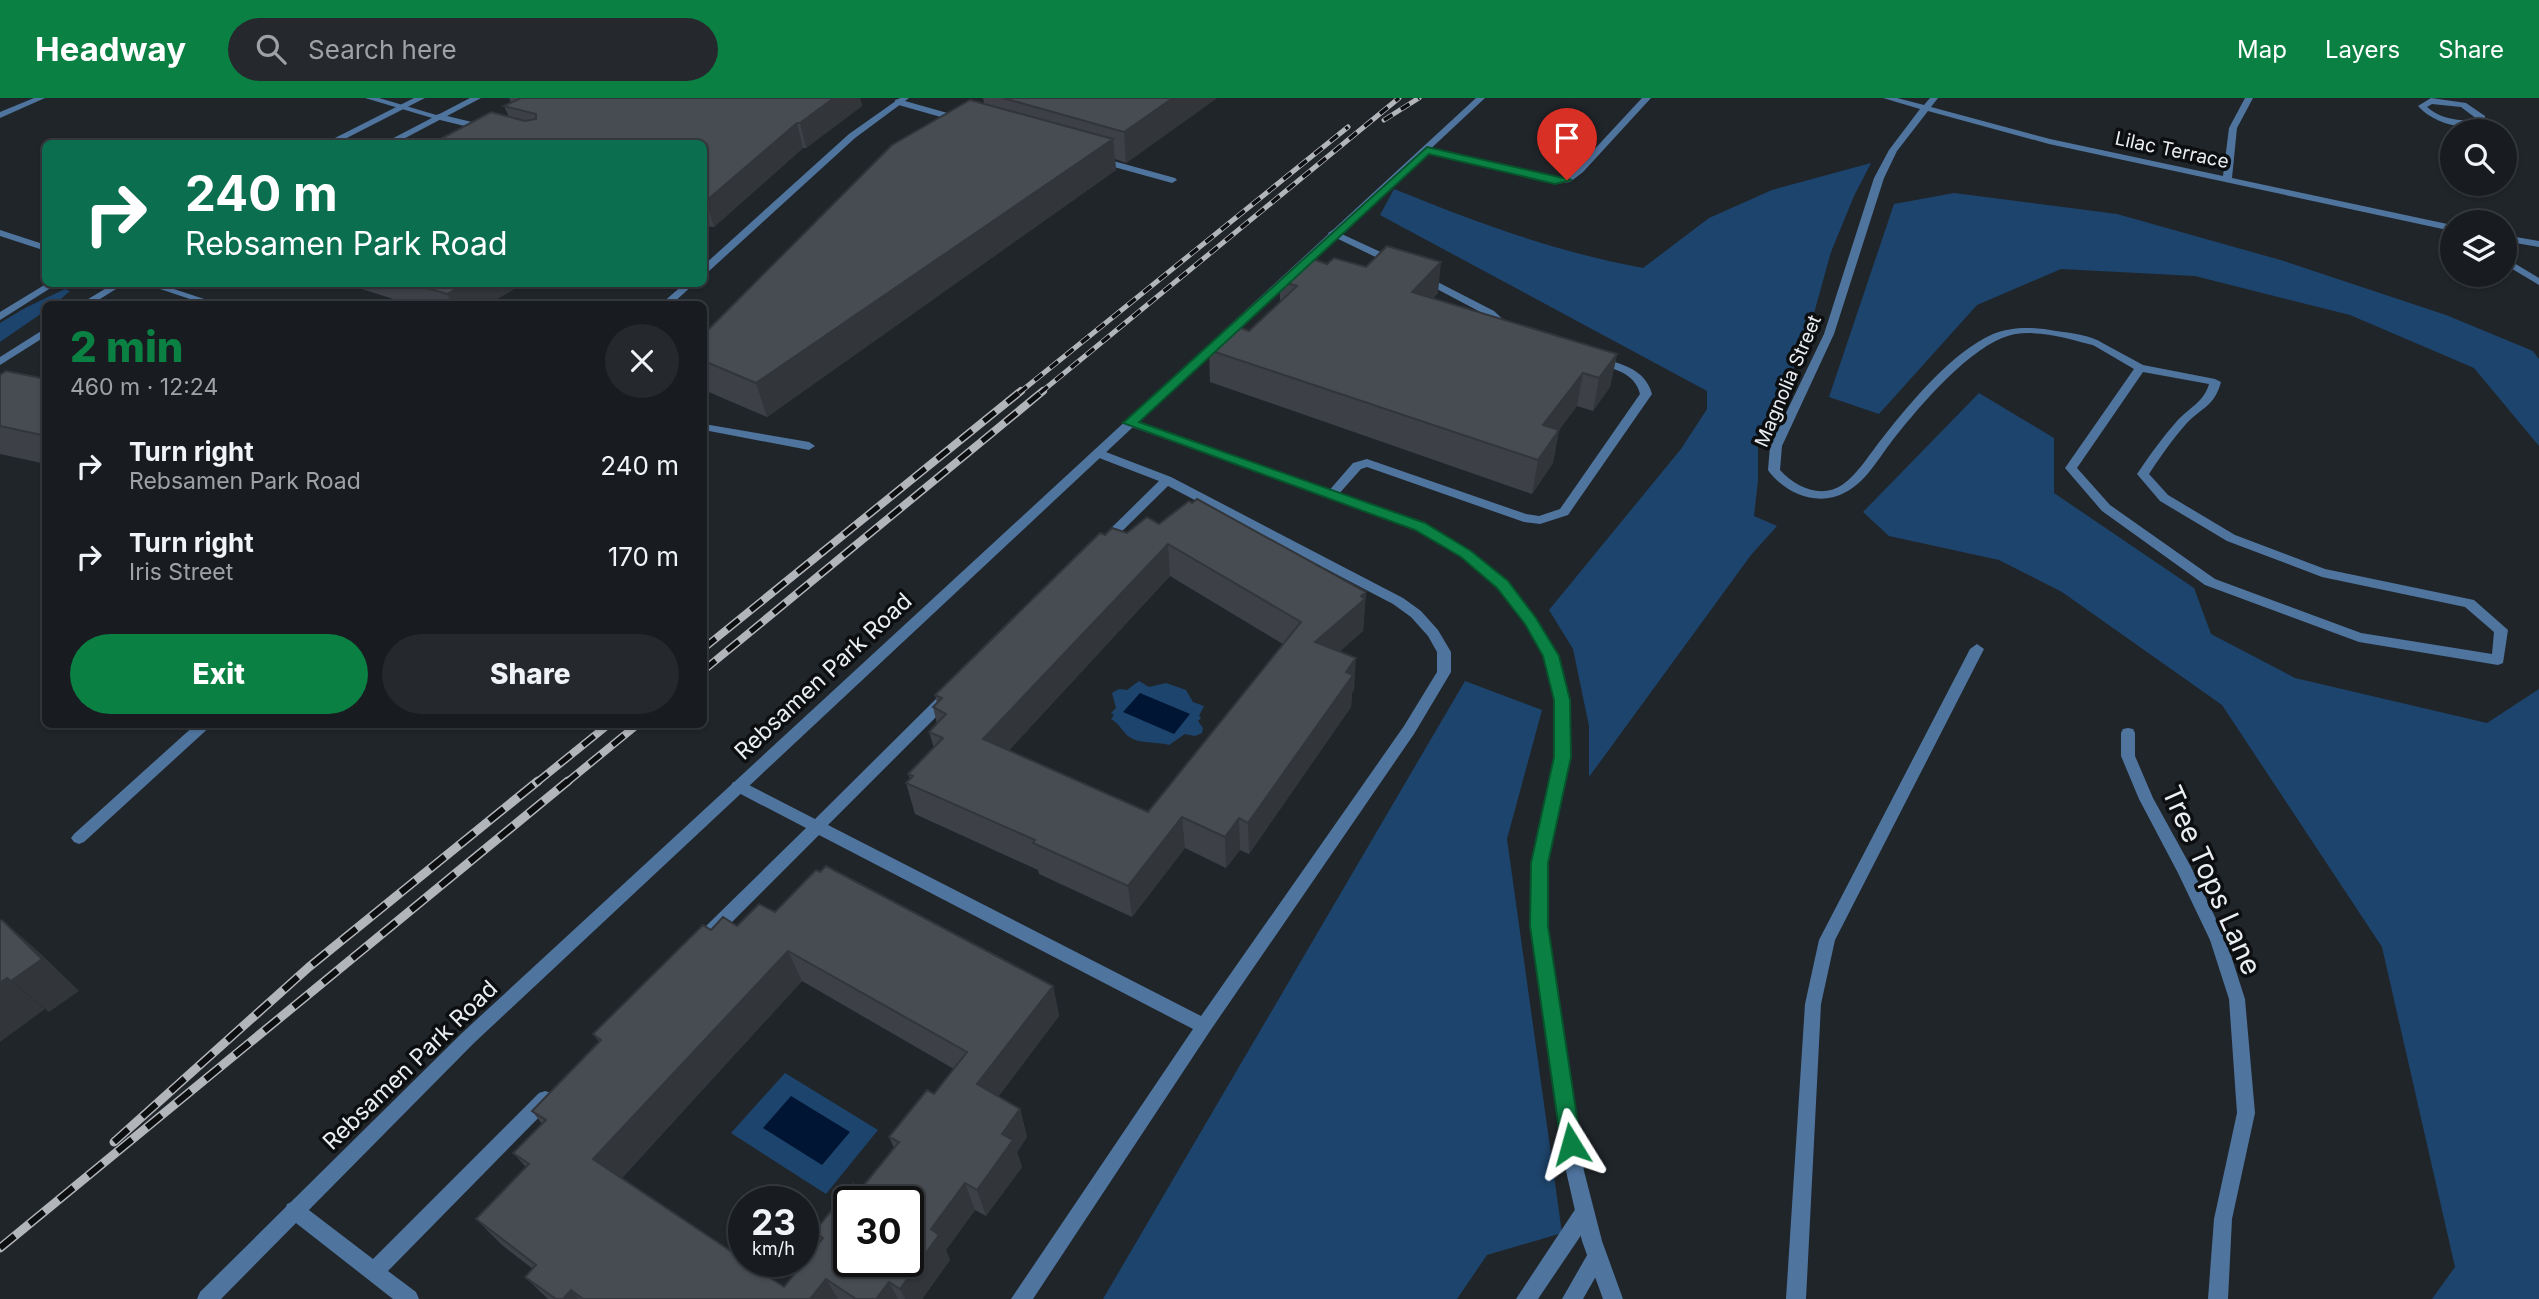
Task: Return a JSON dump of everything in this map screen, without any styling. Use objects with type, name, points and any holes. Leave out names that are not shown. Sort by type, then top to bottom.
[{"type":"street","points":[[0,115],[41,98]]},
{"type":"street","points":[[369,98],[492,128],[469,137]]},
{"type":"street","points":[[335,140],[421,98]]},
{"type":"street","points":[[394,140],[477,98]]},
{"type":"street","name":"Rebsamen Park Road","points":[[207,1299],[468,1038],[1481,98]]},
{"type":"street","points":[[1427,150],[1555,181],[1567,180],[1580,170],[1647,98]]},
{"type":"street","name":"Lilac Terrace","points":[[1887,98],[2049,141],[2440,225]]},
{"type":"street","name":"Magnolia Street","points":[[1934,98],[1893,150],[1879,178],[1829,334],[1776,446],[1773,460],[1778,477],[1786,484],[1809,493],[1828,495],[1843,489],[1860,475],[1891,434],[1945,376],[1980,346],[1999,335],[2028,331],[2053,333],[2097,343],[2140,368]]},
{"type":"street","points":[[2227,180],[2233,128],[2249,98]]},
{"type":"street","points":[[2412,98],[2424,102],[2452,102],[2473,109],[2482,118],[2474,123],[2453,122],[2431,115],[2422,106],[2424,102]]},
{"type":"street","points":[[707,267],[822,162],[901,100],[977,124]]},
{"type":"street","points":[[1094,159],[1171,180]]},
{"type":"street","points":[[0,233],[42,247]]},
{"type":"street","points":[[1333,233],[1490,313],[1502,326],[1516,334]]},
{"type":"street","points":[[2517,240],[2539,244]]},
{"type":"street","points":[[2517,268],[2539,282]]},
{"type":"street","points":[[0,317],[47,287]]},
{"type":"street","points":[[90,301],[114,287]]},
{"type":"street","points":[[160,287],[204,301]]},
{"type":"street","points":[[669,301],[686,287]]},
{"type":"street","points":[[0,362],[42,334]]},
{"type":"street","points":[[1333,493],[1357,466],[1367,463],[1524,518],[1540,520],[1564,512],[1646,394],[1645,385],[1636,375],[1582,355]]},
{"type":"street","points":[[2140,368],[2215,382],[2211,397],[2184,420],[2143,474],[2164,498],[2231,538],[2322,573],[2469,603],[2501,630],[2498,660],[2359,637],[2210,582],[2106,508],[2071,468],[2140,368]]},
{"type":"street","points":[[1130,423],[1420,526],[1466,554],[1502,584],[1531,621],[1551,656],[1562,700],[1563,757],[1539,863],[1539,926],[1575,1171],[1597,1257],[1613,1299]]},
{"type":"street","points":[[707,428],[809,446]]},
{"type":"street","points":[[1021,1299],[1409,730],[1444,672],[1444,652],[1433,633],[1416,614],[1398,601],[1167,481],[1098,453]]},
{"type":"street","points":[[1095,551],[1167,481]]},
{"type":"street","points":[[1796,1299],[1813,1004],[1827,940],[1977,649]]},
{"type":"street","points":[[704,939],[957,686]]},
{"type":"street","points":[[79,838],[202,728]]},
{"type":"street","name":"Tree Tops Lane","points":[[2128,733],[2129,756],[2146,799],[2185,871],[2212,929],[2237,999],[2246,1112],[2223,1219],[2218,1299]]},
{"type":"street","points":[[738,786],[1205,1026]]},
{"type":"street","points":[[373,1272],[559,1085]]},
{"type":"street","points":[[294,1210],[409,1299]]},
{"type":"street","points":[[1526,1299],[1585,1212]]},
{"type":"street","points":[[1572,1299],[1597,1257]]},
{"type":"shaded area","points":[[1871,163],[1831,252],[1811,324],[1787,386],[1758,435],[1758,481],[1754,516],[1777,526],[1751,555],[1589,777],[1589,726],[1573,649],[1549,610],[1681,449],[1707,409],[1707,391],[1380,215],[1394,189],[1516,235],[1643,268],[1709,218],[1772,190]]},
{"type":"shaded area","points":[[1954,193],[2117,214],[2284,261],[2446,315],[2533,351],[2539,359],[2539,446],[2474,368],[2350,315],[2195,276],[2061,269],[1977,305],[1879,414],[1829,397],[1894,204]]},
{"type":"shaded area","points":[[65,289],[70,291],[58,301],[42,301],[42,313],[0,342],[0,323],[25,308]]},
{"type":"shaded area","points":[[1979,393],[2054,438],[2054,493],[2194,588],[2211,634],[2295,678],[2487,723],[2539,689],[2539,1299],[2432,1299],[2455,1267],[2382,947],[2222,705],[2062,592],[1999,560],[1889,536],[1863,512]]},
{"type":"shaded area","points":[[1139,681],[1149,687],[1166,683],[1186,690],[1193,702],[1204,706],[1198,721],[1203,728],[1202,733],[1195,736],[1185,734],[1169,745],[1138,741],[1128,736],[1111,719],[1114,715],[1111,713],[1116,708],[1112,693],[1119,689],[1127,690]]},
{"type":"shaded area","points":[[1465,681],[1542,710],[1507,839],[1562,1233],[1487,1255],[1457,1299],[1103,1299]]},
{"type":"shaded area","points":[[1140,693],[1190,714],[1174,734],[1123,712]]},
{"type":"shaded area","points":[[785,1073],[878,1130],[826,1194],[819,1190],[819,1186],[814,1186],[731,1133]]},
{"type":"shaded area","points":[[791,1096],[850,1132],[822,1165],[763,1128]]},
{"type":"building","points":[[521,98],[834,98],[797,123],[707,200],[707,140],[438,140],[491,112],[525,121],[536,119],[536,114],[504,106]]},
{"type":"building","points":[[1003,98],[1173,98],[1124,132]]},
{"type":"building","points":[[970,100],[1113,139],[756,383],[707,362],[707,331],[892,145]]},
{"type":"building","points":[[1387,246],[1441,262],[1412,292],[1617,354],[1599,378],[1583,373],[1543,425],[1559,430],[1538,460],[1209,350],[1235,326],[1249,331],[1297,286],[1280,281],[1307,257],[1327,264],[1334,258],[1366,267]]},
{"type":"building","points":[[424,287],[460,287],[447,294]]},
{"type":"building","points":[[6,371],[42,378],[42,435],[0,426],[0,375]]},
{"type":"building","points":[[1197,499],[1366,592],[1361,596],[1365,599],[1315,642],[1356,658],[1346,672],[1353,675],[1248,823],[1239,818],[1225,837],[1182,817],[1128,886],[1033,843],[1035,840],[906,783],[913,776],[908,774],[943,738],[929,732],[946,714],[933,707],[942,698],[935,695],[1100,533],[1105,535],[1112,528],[1127,533],[1147,517],[1159,524],[1189,501],[1192,503]],"holes":[[[1168,544],[1301,622],[1148,812],[983,739]]]},
{"type":"building","points":[[826,866],[1053,986],[977,1084],[1020,1109],[1002,1134],[1013,1140],[977,1190],[965,1183],[931,1229],[939,1235],[924,1256],[924,1186],[863,1186],[899,1142],[889,1137],[927,1090],[934,1094],[967,1052],[788,951],[593,1159],[728,1249],[728,1277],[769,1277],[784,1287],[792,1277],[819,1277],[819,1243],[823,1238],[819,1235],[819,1226],[833,1209],[833,1277],[909,1277],[900,1289],[889,1282],[876,1299],[856,1299],[826,1279],[810,1299],[583,1299],[571,1290],[563,1299],[556,1299],[525,1277],[536,1265],[476,1219],[529,1164],[513,1153],[546,1120],[532,1111],[601,1040],[593,1034],[703,925],[711,930],[723,917],[737,926],[759,904],[775,912],[816,870],[820,872]]},
{"type":"building","points":[[0,921],[42,959],[11,981],[7,978],[0,983]]},
{"type":"railway","points":[[1040,393],[1399,98]]},
{"type":"railway","points":[[1384,120],[1419,98]]},
{"type":"railway","points":[[1019,393],[1348,127]]},
{"type":"railway","points":[[707,646],[1021,391]]},
{"type":"railway","points":[[707,668],[1043,391]]},
{"type":"railway","points":[[536,783],[604,728]]},
{"type":"railway","points":[[566,783],[633,728]]},
{"type":"railway","points":[[114,1142],[309,967],[538,781]]},
{"type":"railway","points":[[0,1248],[568,781]]},
{"type":"route","points":[[1567,180],[1555,181],[1427,150],[1333,233],[1130,423],[1420,526],[1466,554],[1502,584],[1531,621],[1551,656],[1562,700],[1563,757],[1550,804],[1539,863],[1539,926],[1571,1144]]}]
